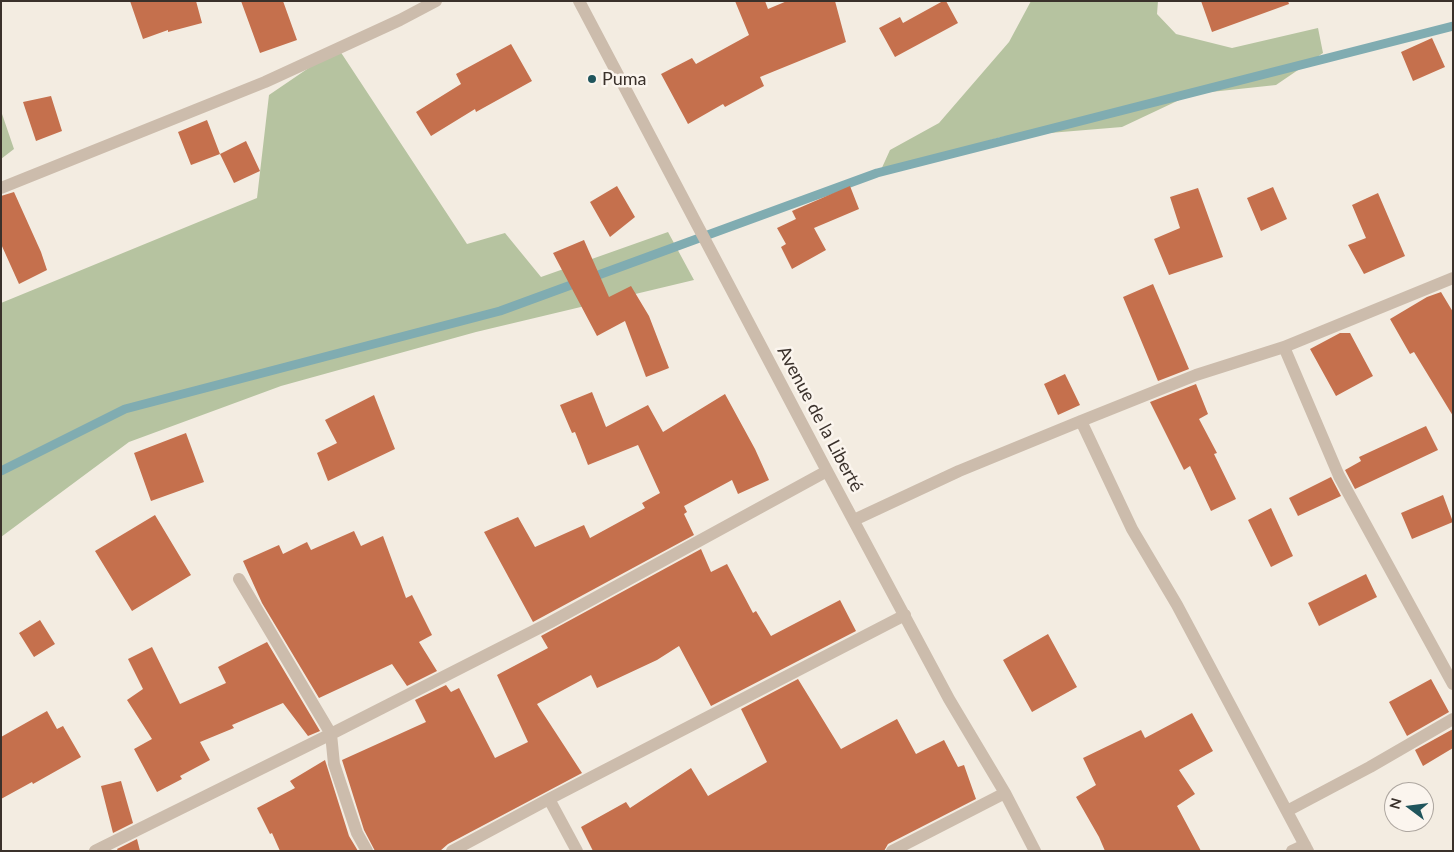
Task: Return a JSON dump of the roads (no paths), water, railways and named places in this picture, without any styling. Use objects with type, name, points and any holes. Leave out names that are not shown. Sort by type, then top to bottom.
[{"type":"street","points":[[1,188],[265,82],[400,20],[436,1]]},
{"type":"street","name":"Avenue de la Liberté","points":[[579,1],[949,699],[1004,793],[1035,851]]},
{"type":"street","points":[[854,520],[959,471],[1196,375],[1284,347],[1452,281]]},
{"type":"street","points":[[1284,347],[1339,476],[1453,684]]},
{"type":"street","points":[[1081,421],[1132,529],[1177,605],[1306,848],[1292,851]]},
{"type":"street","points":[[95,851],[549,623],[827,471]]},
{"type":"street","points":[[239,579],[331,734],[334,764],[358,833],[367,851]]},
{"type":"street","points":[[452,851],[905,615]]},
{"type":"street","points":[[1287,811],[1370,767],[1453,719]]},
{"type":"street","points":[[892,851],[1004,793]]},
{"type":"street","points":[[549,799],[577,851]]},
{"type":"waterway","points":[[1,471],[125,409],[500,311],[877,173],[1453,26]]},
{"type":"place","name":"Puma","points":[[592,79]]}]
